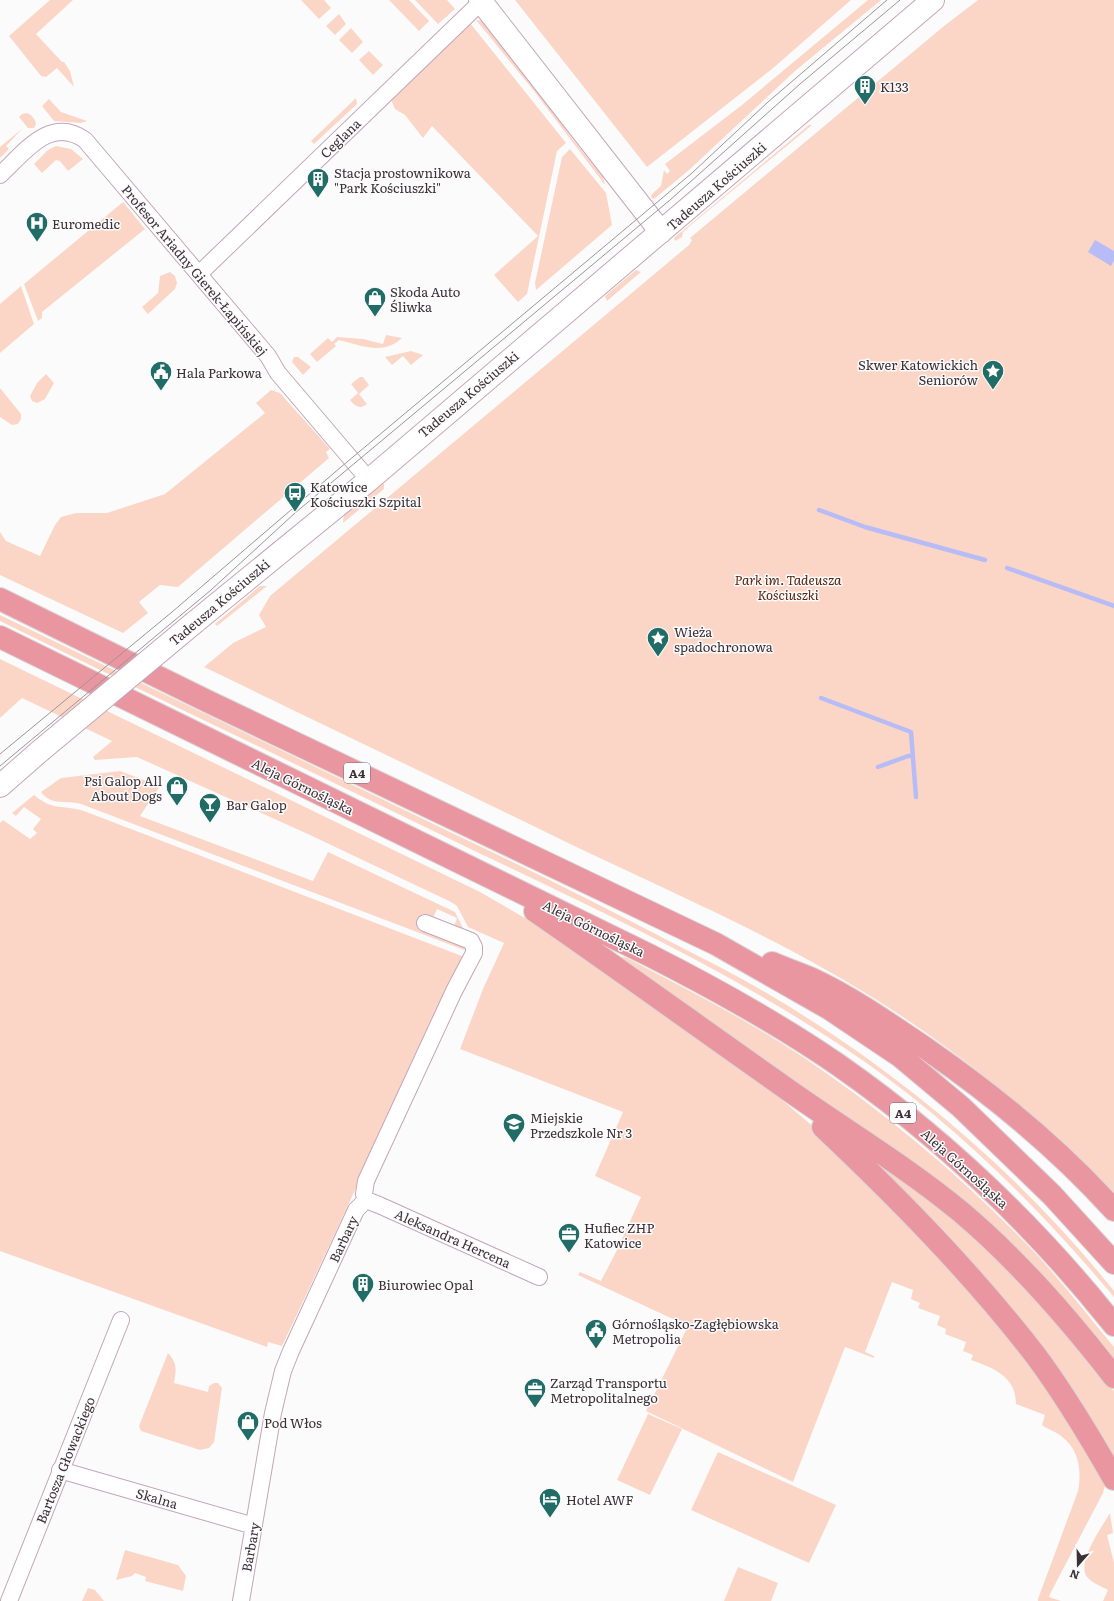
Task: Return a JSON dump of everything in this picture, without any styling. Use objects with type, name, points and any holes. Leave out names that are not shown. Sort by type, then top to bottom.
[{"type":"highway","name":"A4","points":[[0,599],[207,701],[716,944],[830,1009],[900,1056],[992,1135],[1073,1216],[1114,1263]]},
{"type":"highway","name":"Aleja Górnośląska","points":[[0,637],[477,870],[702,982],[789,1032],[837,1064],[913,1122],[974,1174],[1046,1246],[1114,1325]]},
{"type":"highway","points":[[477,870],[778,1083],[917,1178],[983,1232],[1039,1287],[1114,1377]]},
{"type":"highway","points":[[716,944],[812,979],[897,1029],[966,1076],[1017,1118],[1081,1175],[1114,1210]]},
{"type":"highway","points":[[778,1083],[874,1174],[968,1274],[1036,1357],[1089,1434],[1114,1479]]},
{"type":"street","name":"Tadeusza Kościuszki","points":[[0,786],[195,622],[368,480],[512,356],[661,232],[933,0]]},
{"type":"street","name":"Ceglana","points":[[199,274],[481,1],[661,232]]},
{"type":"street","name":"Profesor Ariadny Gierek-Łapińskiej","points":[[0,175],[43,136],[58,132],[77,136],[89,143],[268,356],[278,373],[368,480]]},
{"type":"street","points":[[366,1200],[364,1194],[366,1181],[475,949],[471,941],[426,923]]},
{"type":"street","name":"Aleksandra Hercena","points":[[366,1200],[539,1277]]},
{"type":"street","name":"Barbary","points":[[241,1601],[273,1413],[283,1371],[356,1210],[366,1200]]},
{"type":"street","name":"Bartosza Głowackiego","points":[[9,1601],[121,1320]]},
{"type":"street","name":"Skalna","points":[[60,1470],[254,1526]]},
{"type":"green space","points":[[50,0],[73,0],[36,34],[62,62],[64,62],[70,71],[74,87],[57,68],[46,77],[41,76],[9,36]]},
{"type":"green space","points":[[301,0],[324,0],[331,8],[319,19]]},
{"type":"green space","points":[[389,0],[409,0],[429,21],[419,31]]},
{"type":"green space","points":[[415,0],[447,0],[455,9],[438,24]]},
{"type":"green space","points":[[515,0],[851,0],[772,69],[647,167]]},
{"type":"green space","points":[[868,0],[881,0],[795,71],[689,170],[654,199],[651,198],[652,194],[661,186],[664,170],[667,174],[670,171],[665,164],[742,105]]},
{"type":"green space","name":"Park im. Tadeusza Kościuszki","points":[[978,0],[1114,0],[1114,1193],[1057,1138],[996,1086],[933,1038],[901,1016],[831,973],[794,952],[719,914],[568,843],[204,667],[233,643],[266,627],[259,615],[270,596],[689,245],[692,240],[690,238],[944,26]]},
{"type":"green space","points":[[339,14],[346,24],[335,35],[326,26]]},
{"type":"green space","points":[[476,20],[483,21],[525,68],[570,136],[603,177],[605,185],[534,91]]},
{"type":"green space","points":[[470,23],[566,143],[557,151],[527,294],[518,302],[494,275],[538,236],[432,126],[423,138],[405,115],[395,109],[391,99]]},
{"type":"green space","points":[[351,28],[363,42],[352,53],[339,40]]},
{"type":"green space","points":[[369,51],[383,65],[373,75],[359,60]]},
{"type":"green space","points":[[356,98],[357,104],[314,144],[311,141]]},
{"type":"green space","points":[[49,99],[61,112],[87,121],[81,123],[54,121],[42,106]]},
{"type":"green space","points":[[27,113],[35,120],[36,124],[34,128],[28,128],[19,117],[22,114]]},
{"type":"green space","points":[[809,125],[812,125],[692,224],[683,232],[682,237],[675,241],[674,238]]},
{"type":"green space","points":[[23,128],[6,146],[9,149],[0,158],[0,147]]},
{"type":"green space","points":[[56,146],[71,149],[83,159],[68,171],[60,161],[56,160],[42,173],[34,164],[48,150]]},
{"type":"green space","points":[[570,149],[606,193],[612,225],[536,290],[535,283],[562,157]]},
{"type":"green space","points":[[123,202],[145,229],[42,312],[42,318],[38,321],[24,284]]},
{"type":"green space","points":[[636,270],[641,272],[607,301],[605,296]]},
{"type":"green space","points":[[170,272],[175,276],[177,283],[175,289],[148,314],[142,307],[158,293],[160,276]]},
{"type":"green space","points":[[21,286],[34,324],[0,353],[0,304]]},
{"type":"green space","points":[[386,335],[402,338],[387,347],[379,348],[371,348],[339,340],[334,344],[336,346],[317,362],[310,354],[328,338],[332,342],[337,337],[363,339],[383,344]]},
{"type":"green space","points":[[411,351],[423,355],[411,365],[403,356],[392,365],[385,357]]},
{"type":"green space","points":[[294,357],[298,357],[311,367],[303,375],[292,362]]},
{"type":"green space","points":[[46,374],[54,383],[45,399],[37,403],[32,401],[30,396],[37,383]]},
{"type":"green space","points":[[360,377],[363,377],[369,385],[359,394],[367,404],[362,407],[356,405],[350,400],[358,393],[351,384]]},
{"type":"green space","points":[[0,388],[21,414],[21,419],[18,424],[12,425],[0,417]]},
{"type":"green space","points":[[271,390],[280,393],[330,449],[326,452],[329,458],[178,587],[160,585],[139,602],[148,613],[123,633],[0,575],[0,532],[6,541],[40,556],[55,525],[61,517],[76,513],[107,513],[165,494],[265,413],[256,403]]},
{"type":"green space","points":[[384,483],[384,489],[343,523],[344,515]]},
{"type":"green space","points":[[260,586],[267,586],[217,626],[215,624]]},
{"type":"green space","points":[[0,615],[562,886],[746,981],[770,995],[865,1057],[911,1091],[956,1128],[1039,1206],[1078,1248],[1114,1291],[1114,1297],[1053,1228],[1021,1195],[988,1162],[953,1131],[881,1073],[796,1017],[700,962],[602,912],[0,621]]},
{"type":"green space","points":[[0,659],[480,892],[537,925],[756,1078],[822,1134],[909,1221],[1041,1377],[1105,1485],[1103,1493],[1050,1594],[1049,1597],[1061,1601],[1038,1601],[1038,1599],[1078,1491],[1080,1476],[1079,1468],[1078,1461],[1072,1447],[1061,1436],[1042,1425],[1045,1415],[1016,1404],[1012,1386],[1002,1374],[971,1360],[973,1355],[963,1351],[966,1342],[945,1334],[946,1329],[937,1325],[940,1316],[918,1308],[920,1303],[911,1299],[913,1290],[892,1282],[865,1352],[874,1356],[874,1358],[845,1347],[793,1482],[646,1411],[688,1326],[578,1275],[580,1272],[601,1281],[641,1197],[595,1176],[623,1112],[460,1049],[483,989],[504,943],[468,927],[457,906],[451,902],[310,835],[137,757],[95,760],[93,757],[112,741],[22,698],[0,718]]},
{"type":"green space","points":[[120,771],[160,786],[140,816],[313,881],[328,852],[455,912],[465,932],[454,927],[457,918],[437,909],[433,918],[422,914],[417,927],[460,944],[467,951],[81,804],[54,801],[49,799],[41,792],[61,778]]},
{"type":"green space","points":[[34,795],[47,804],[84,811],[467,958],[442,1002],[419,1048],[354,1193],[282,1346],[268,1342],[267,1347],[0,1251],[0,823],[3,820],[30,839],[37,833],[33,829],[41,819],[24,807],[16,816],[12,813]]},
{"type":"green space","points":[[618,956],[627,958],[694,993],[782,1043],[835,1079],[897,1126],[984,1202],[1049,1268],[1114,1347],[1114,1365],[1038,1275]]},
{"type":"green space","points":[[883,1166],[921,1192],[1009,1267],[1104,1378],[1114,1391],[1114,1461],[880,1168]]},
{"type":"green space","points":[[168,1353],[176,1367],[174,1383],[208,1392],[209,1386],[214,1383],[218,1383],[222,1388],[214,1442],[209,1448],[200,1450],[141,1431],[139,1426]]},
{"type":"green space","points":[[648,1414],[682,1429],[650,1495],[617,1480]]},
{"type":"green space","points":[[718,1452],[836,1505],[809,1563],[691,1510]]},
{"type":"green space","points":[[1110,1513],[1113,1533],[1107,1535],[1114,1563],[1114,1601],[1103,1601],[1108,1590],[1094,1583],[1087,1577],[1085,1563],[1087,1554],[1096,1535]]},
{"type":"green space","points":[[125,1550],[178,1565],[186,1576],[183,1591],[145,1581],[146,1577],[135,1573],[132,1576],[116,1580]]},
{"type":"green space","points":[[738,1567],[778,1583],[771,1601],[724,1601]]},
{"type":"green space","points":[[88,1588],[95,1590],[104,1601],[82,1601]]},
{"type":"water","points":[[1095,240],[1114,251],[1114,260],[1111,266],[1088,252]]},
{"type":"waterway","points":[[819,510],[865,527],[985,560]]},
{"type":"waterway","points":[[1007,568],[1114,606]]},
{"type":"waterway","points":[[821,698],[911,732],[916,797]]},
{"type":"waterway","points":[[878,767],[908,756],[913,756]]},
{"type":"tram line","points":[[0,754],[172,612],[341,467],[692,173],[768,102],[887,0]]},
{"type":"tram line","points":[[0,766],[211,590],[295,513],[670,200],[800,84],[900,0]]},
{"type":"place","name":"K133","points":[[865,106]]},
{"type":"place","name":"Stacja prostownikowa \"Park Kościuszki\"","points":[[318,198]]},
{"type":"place","name":"Euromedic","points":[[37,242]]},
{"type":"place","name":"Skoda Auto Śliwka","points":[[375,318]]},
{"type":"place","name":"Skwer Katowickich Seniorów","points":[[993,390]]},
{"type":"place","name":"Hala Parkowa","points":[[161,392]]},
{"type":"place","name":"Katowice Kościuszki Szpital","points":[[295,512]]},
{"type":"place","name":"Wieża spadochronowa","points":[[658,658]]},
{"type":"place","name":"Psi Galop All About Dogs","points":[[177,806]]},
{"type":"place","name":"Bar Galop","points":[[210,824]]},
{"type":"place","name":"Miejskie Przedszkole Nr 3","points":[[514,1144]]},
{"type":"place","name":"Hufiec ZHP Katowice","points":[[569,1254]]},
{"type":"place","name":"Biurowiec Opal","points":[[363,1304]]},
{"type":"place","name":"Górnośląsko-Zagłębiowska Metropolia","points":[[596,1350]]},
{"type":"place","name":"Zarząd Transportu Metropolitalnego","points":[[535,1408]]},
{"type":"place","name":"Pod Włos","points":[[248,1442]]},
{"type":"place","name":"Hotel AWF","points":[[550,1518]]}]
